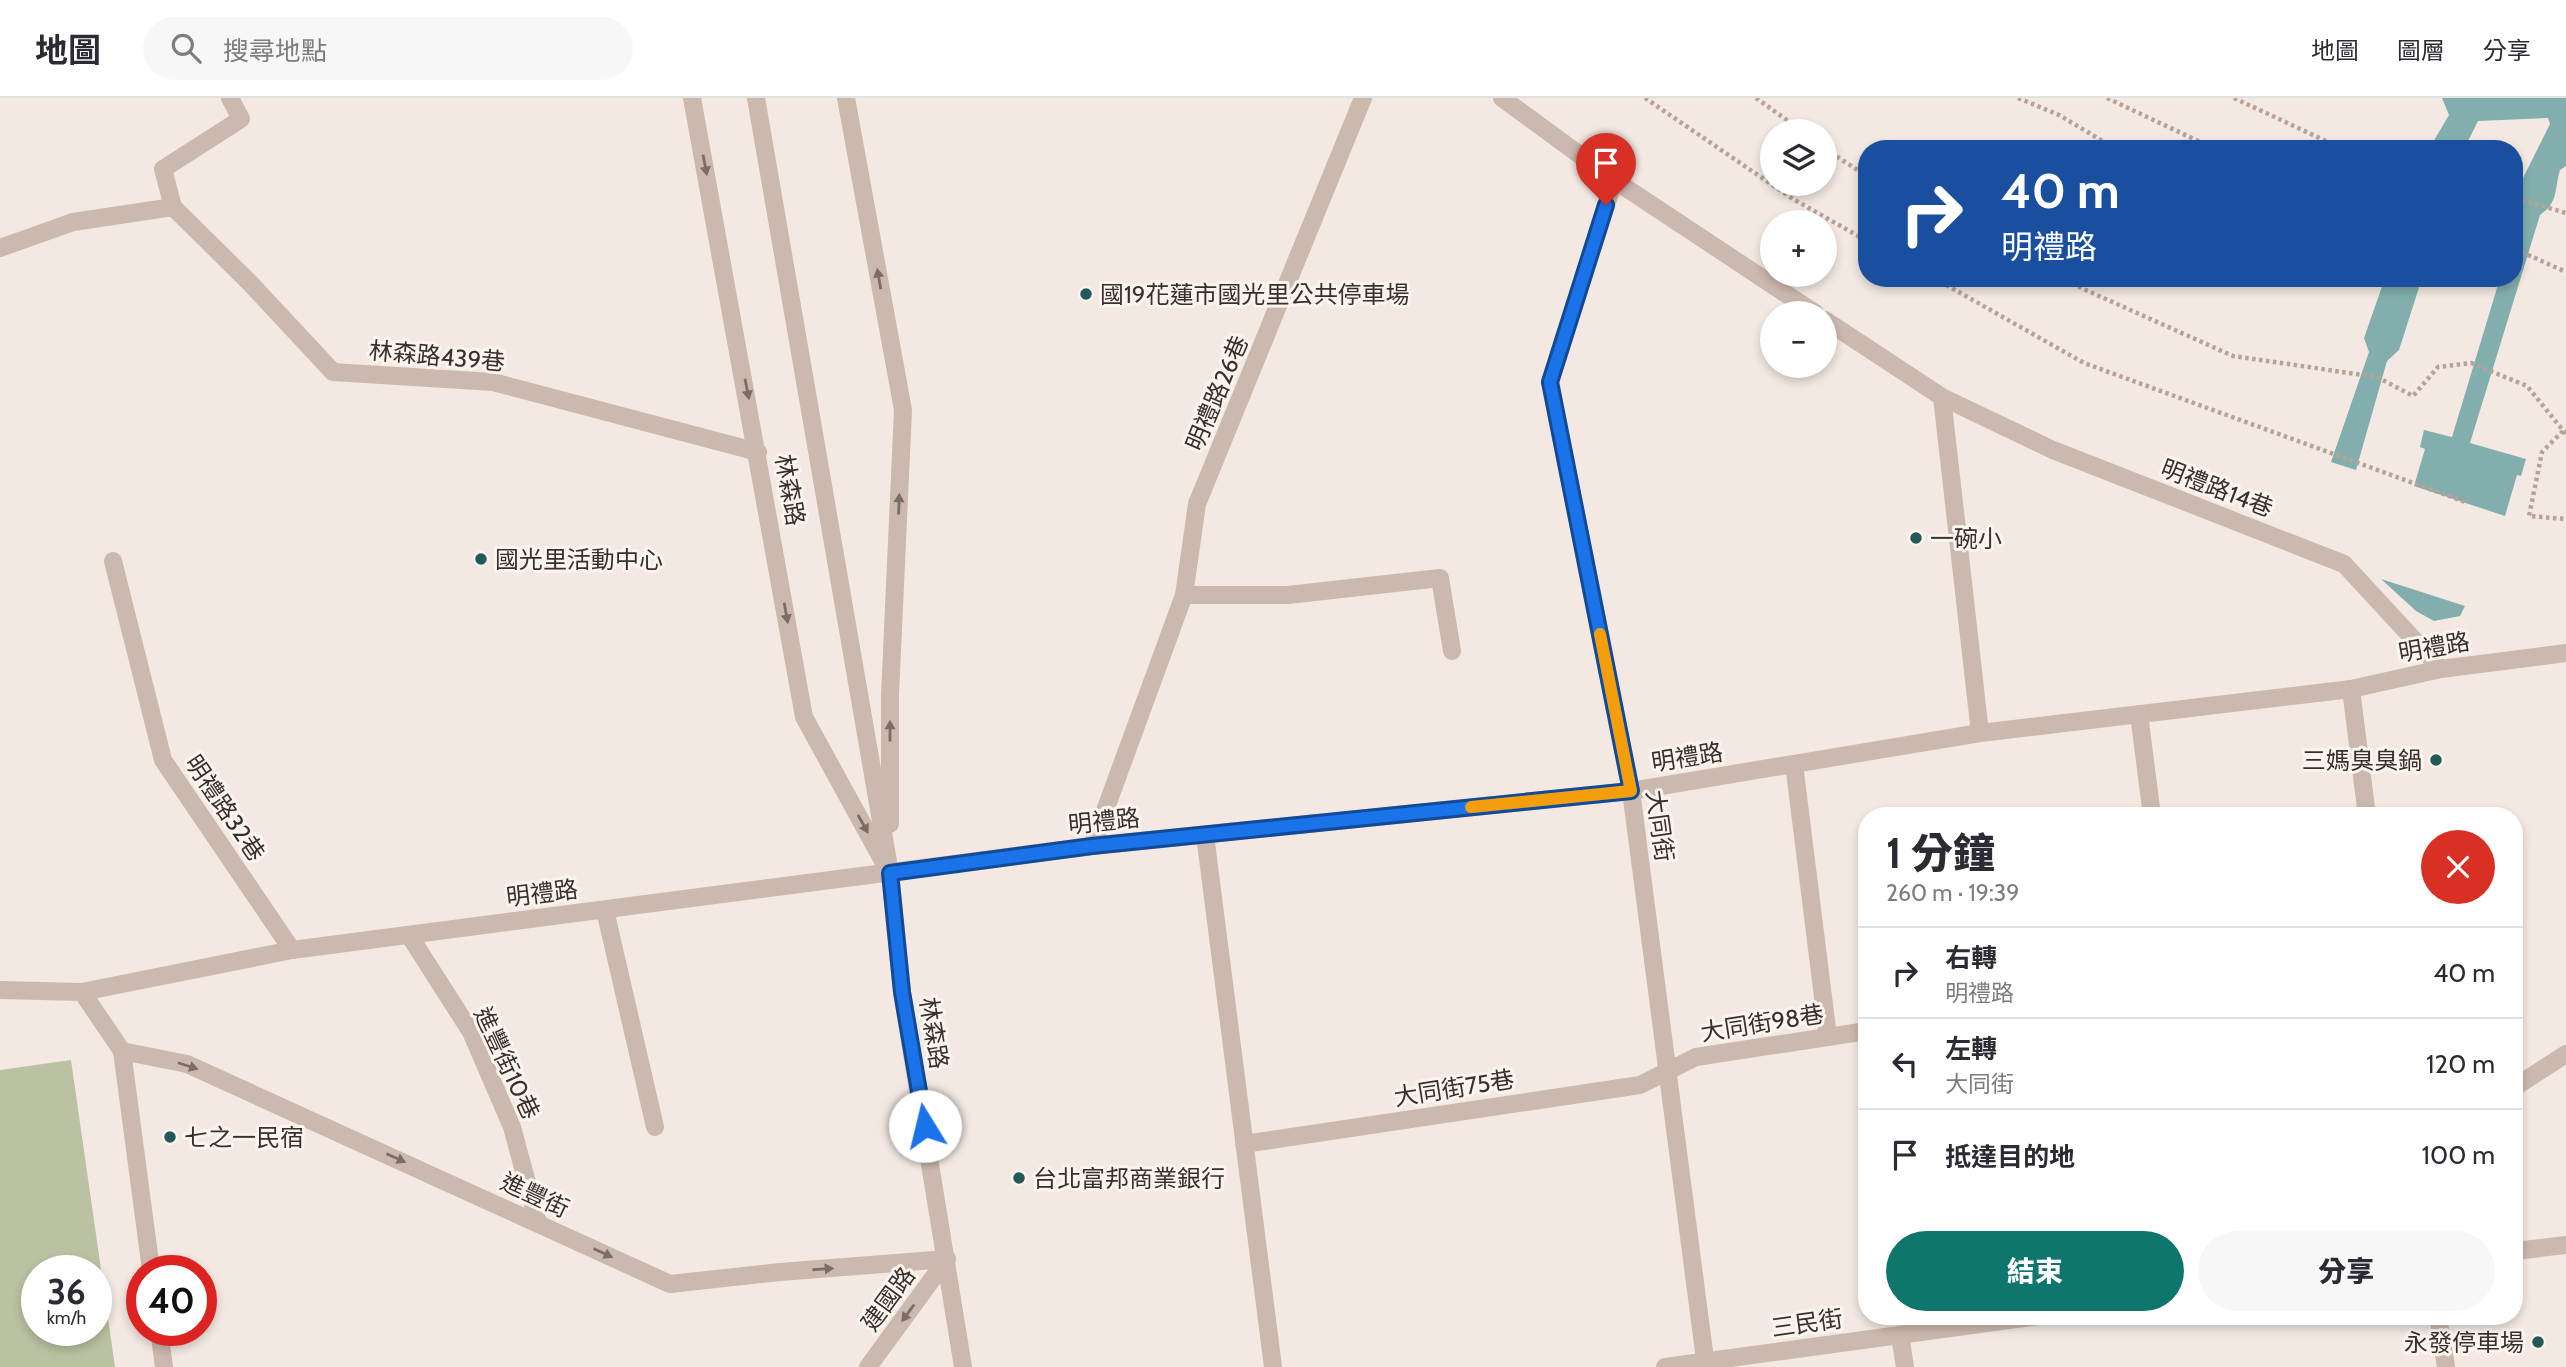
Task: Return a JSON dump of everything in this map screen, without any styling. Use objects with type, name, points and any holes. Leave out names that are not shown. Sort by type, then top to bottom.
[{"type":"street","points":[[0,248],[73,222],[173,207],[163,169],[241,119],[230,98]]},
{"type":"street","name":"林森路","points":[[692,98],[804,717],[890,873]]},
{"type":"street","name":"林森路","points":[[756,98],[890,873],[902,992],[963,1367]]},
{"type":"street","name":"林森路","points":[[846,98],[903,410],[890,695],[890,873]]},
{"type":"street","name":"明禮路26巷","points":[[1092,846],[1184,595],[1197,504],[1363,98]]},
{"type":"street","points":[[1502,98],[1615,180],[1797,301]]},
{"type":"street","name":"大同街","points":[[1615,180],[1550,382],[1631,791],[1706,1365]]},
{"type":"street","name":"林森路439巷","points":[[173,207],[249,282],[333,372],[493,382],[758,452]]},
{"type":"street","name":"明禮路14巷","points":[[1837,328],[1942,397],[2053,450],[2344,564],[2441,669]]},
{"type":"street","points":[[1942,397],[1980,733]]},
{"type":"street","name":"明禮路32巷","points":[[113,561],[163,760],[292,950]]},
{"type":"street","points":[[1184,595],[1289,595],[1440,578],[1452,651]]},
{"type":"street","name":"明禮路","points":[[0,990],[82,992],[292,950],[1092,846],[1631,791],[1980,733],[2351,689],[2441,669],[2566,653]]},
{"type":"street","points":[[2351,689],[2366,807]]},
{"type":"street","points":[[2139,714],[2151,807]]},
{"type":"street","points":[[1794,764],[1828,1037]]},
{"type":"street","points":[[1205,835],[1273,1367]]},
{"type":"street","points":[[605,910],[655,1128]]},
{"type":"street","name":"進豐街10巷","points":[[409,935],[471,1032],[512,1127],[538,1223]]},
{"type":"street","points":[[82,992],[122,1051],[149,1255]]},
{"type":"street","name":"大同街98巷","points":[[1668,1071],[1696,1057],[1858,1032]]},
{"type":"street","name":"進豐街","points":[[122,1051],[187,1064],[670,1284],[947,1259]]},
{"type":"street","points":[[2523,1082],[2566,1054]]},
{"type":"street","name":"大同街75巷","points":[[1244,1144],[1640,1085],[1668,1071]]},
{"type":"street","points":[[2523,1250],[2566,1245]]},
{"type":"street","name":"建國路","points":[[868,1367],[947,1259]]},
{"type":"street","name":"三民街","points":[[1665,1367],[1706,1365],[1972,1325]]},
{"type":"street","points":[[2439,1325],[2446,1367]]},
{"type":"street","points":[[1899,1335],[1905,1367]]},
{"type":"street","points":[[161,1346],[164,1367]]},
{"type":"path","points":[[1645,98],[1793,199],[1858,236]]},
{"type":"path","points":[[1756,98],[1785,119]]},
{"type":"path","points":[[2018,98],[2059,115],[2101,140]]},
{"type":"path","points":[[2107,98],[2196,140]]},
{"type":"path","points":[[2234,98],[2324,140]]},
{"type":"path","points":[[1837,157],[1858,170]]},
{"type":"path","points":[[2523,200],[2566,213]]},
{"type":"path","points":[[2523,253],[2566,272]]},
{"type":"path","points":[[1950,287],[2084,363],[2468,503]]},
{"type":"path","points":[[2079,287],[2233,356],[2377,377],[2413,396],[2438,367],[2471,363],[2527,386],[2565,433],[2542,452],[2529,516],[2566,519]]},
{"type":"green space","points":[[71,1060],[99,1255],[21,1255],[21,1346],[112,1346],[115,1367],[0,1367],[0,1070]]},
{"type":"water","points":[[2442,98],[2566,98],[2566,166],[2560,170],[2553,200],[2540,215],[2523,270],[2523,178],[2550,124],[2548,118],[2478,121],[2468,140],[2434,140],[2449,115]]},
{"type":"water","points":[[2382,287],[2419,287],[2399,350],[2387,361],[2356,470],[2331,462],[2369,352],[2364,338]]},
{"type":"water","points":[[2497,287],[2518,287],[2470,443],[2526,459],[2521,476],[2517,475],[2505,516],[2414,486],[2425,449],[2420,447],[2424,430],[2452,437]]},
{"type":"water","points":[[2381,579],[2465,606],[2460,616],[2434,621],[2416,611]]},
{"type":"slow traffic","points":[[1471,807],[1631,791],[1600,634]]},
{"type":"place","name":"國19花蓮市國光里公共停車場","points":[[1086,294]]},
{"type":"place","name":"一碗小","points":[[1916,538]]},
{"type":"place","name":"國光里活動中心","points":[[481,559]]},
{"type":"place","name":"三媽臭臭鍋","points":[[2436,760]]},
{"type":"place","name":"七之一民宿","points":[[170,1137]]},
{"type":"place","name":"台北富邦商業銀行","points":[[1019,1178]]},
{"type":"place","name":"永發停車場","points":[[2538,1342]]},
{"type":"route","points":[[925,1126],[902,992],[890,873],[1092,846],[1631,791],[1550,382],[1606,205]]}]
